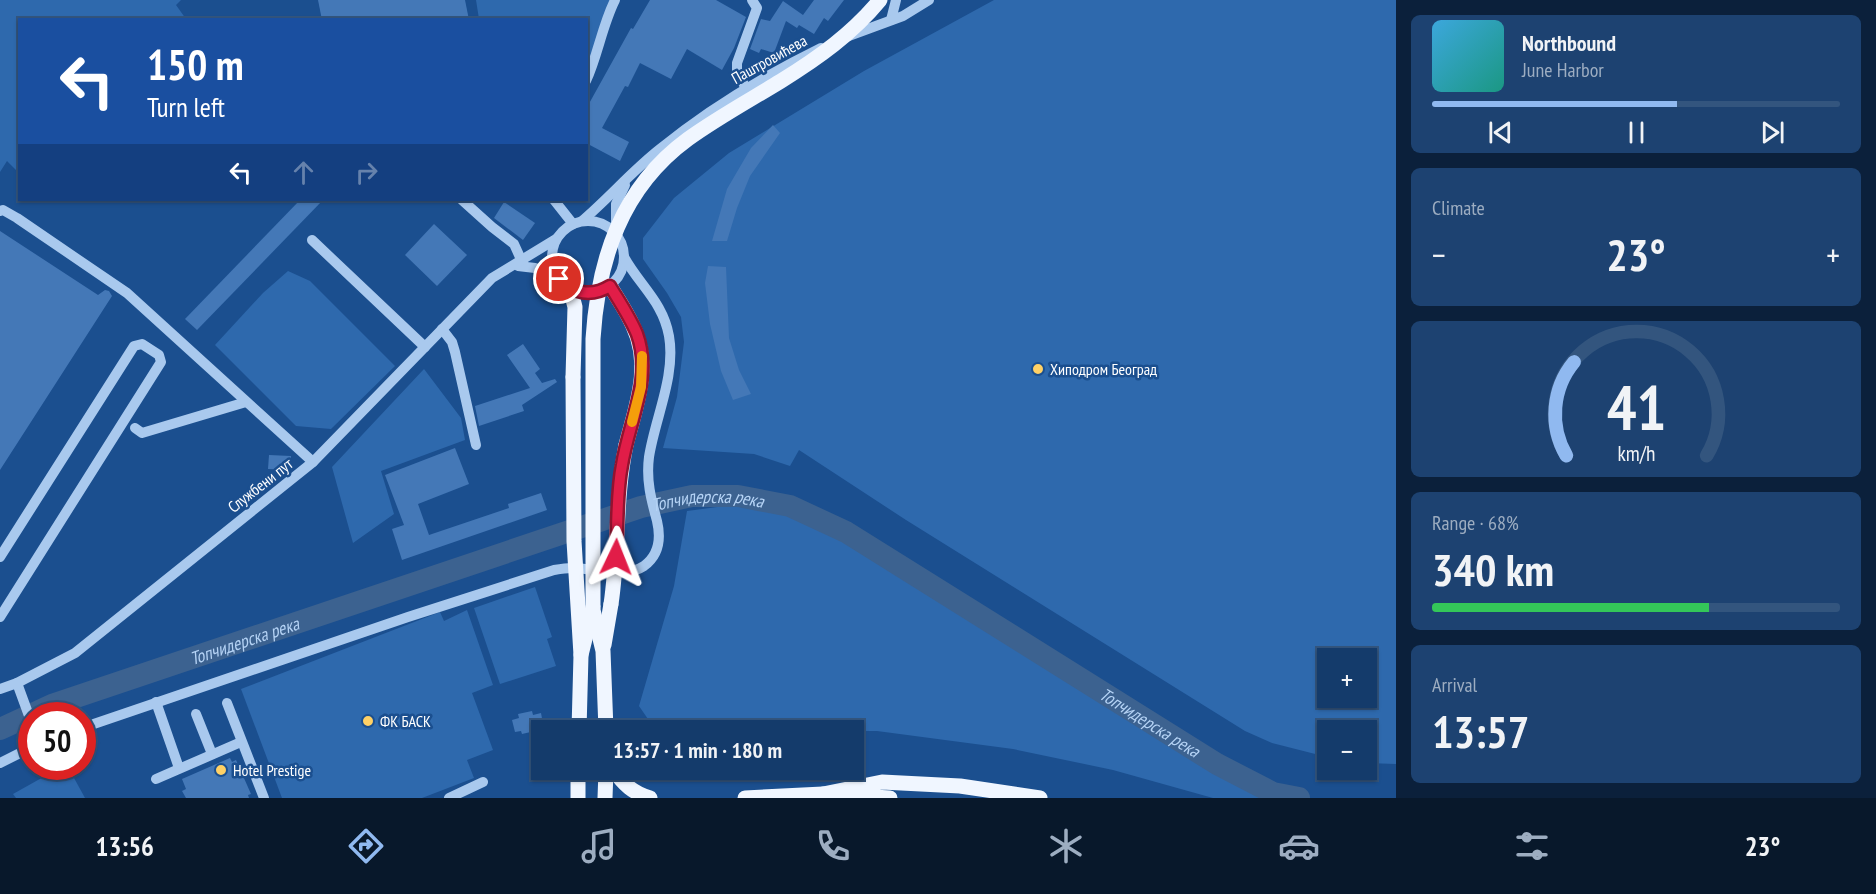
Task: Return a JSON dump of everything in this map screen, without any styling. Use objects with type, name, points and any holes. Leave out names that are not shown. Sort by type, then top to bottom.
[{"type":"main road","points":[[606,720],[603,651],[593,607],[593,349],[595,310],[603,267],[618,225],[641,186],[674,150],[825,52],[857,26],[880,0]]},
{"type":"main road","points":[[603,651],[615,575],[621,465],[641,387],[642,356],[637,336],[614,281]]},
{"type":"main road","points":[[570,288],[575,307],[574,541],[581,655],[579,720]]},
{"type":"main road","points":[[581,655],[593,607]]},
{"type":"main road","points":[[572,798],[576,780]]},
{"type":"main road","points":[[578,780],[578,798]]},
{"type":"main road","points":[[605,798],[606,780]]},
{"type":"main road","points":[[621,780],[632,791],[650,798]]},
{"type":"main road","points":[[823,794],[882,782],[960,786],[1040,798]]},
{"type":"main road","points":[[746,798],[823,794],[890,798]]},
{"type":"street","points":[[588,76],[609,11],[615,0]]},
{"type":"street","points":[[746,89],[737,70],[737,63],[757,8],[752,0]]},
{"type":"street","points":[[891,20],[896,0]]},
{"type":"street","name":"Паштровићева","points":[[577,222],[686,128],[746,89],[831,43],[903,16],[929,0]]},
{"type":"street","name":"Паштровићева","points":[[616,235],[616,204],[620,194],[638,168]]},
{"type":"street","points":[[463,201],[514,244],[523,262],[556,275],[570,288],[588,293],[600,291],[614,281],[624,257]]},
{"type":"street","points":[[555,201],[577,222]]},
{"type":"street","points":[[0,211],[3,210],[17,218],[127,293],[313,462]]},
{"type":"street","points":[[96,723],[461,599],[554,570],[572,568],[626,573],[636,570],[650,560],[656,552],[659,536],[649,490],[649,458],[664,389],[670,347],[663,313],[653,296],[636,277],[624,257],[622,245],[616,235],[601,223],[577,222],[562,232],[556,239],[551,257],[556,275]]},
{"type":"street","name":"Службени пут","points":[[0,689],[17,683],[75,653],[313,462],[492,278],[508,267],[523,262],[556,239]]},
{"type":"street","points":[[312,240],[425,347]]},
{"type":"street","points":[[614,281],[645,287]]},
{"type":"street","points":[[442,329],[452,342],[455,352],[476,446]]},
{"type":"street","points":[[0,557],[134,346],[142,344],[159,355],[161,362],[0,617]]},
{"type":"street","points":[[135,428],[142,433],[246,402]]},
{"type":"street","points":[[17,683],[25,702]]},
{"type":"street","points":[[156,702],[179,768]]},
{"type":"street","points":[[227,704],[264,798]]},
{"type":"street","points":[[196,714],[212,754]]},
{"type":"street","points":[[156,778],[241,742]]},
{"type":"street","points":[[0,763],[18,754]]},
{"type":"street","points":[[449,798],[483,782]]},
{"type":"shaded area","points":[[0,0],[181,0],[176,5],[185,18],[18,18],[18,172],[7,161],[0,172]]},
{"type":"shaded area","points":[[476,0],[611,0],[588,64],[588,18],[479,18]]},
{"type":"shaded area","name":"Хиподром Београд","points":[[994,0],[1396,0],[1396,764],[1377,763],[1377,720],[1317,720],[1317,754],[1272,743],[1245,731],[906,520],[799,450],[790,466],[754,454],[663,448],[677,397],[684,342],[681,317],[643,259],[643,238],[674,198],[729,153],[864,71]]},
{"type":"shaded area","points":[[288,271],[310,281],[395,366],[331,429],[296,426],[215,345],[263,293]]},
{"type":"shaded area","points":[[424,369],[461,418],[465,440],[381,471],[394,514],[353,543],[332,467]]},
{"type":"shaded area","points":[[763,501],[882,561],[1049,668],[1248,789],[1272,798],[1213,798],[1113,770],[1013,749],[864,731],[864,720],[649,720],[639,706],[674,586],[687,511]]},
{"type":"shaded area","points":[[535,587],[552,637],[547,639],[556,666],[500,684],[474,608]]},
{"type":"shaded area","name":"ФК БАСК","points":[[467,610],[493,685],[472,693],[493,750],[467,760],[474,778],[422,798],[282,798],[241,689],[440,612],[444,621]]},
{"type":"shaded area","points":[[38,780],[75,780],[85,798],[16,798],[13,794]]},
{"type":"building","points":[[318,0],[465,0],[469,18],[322,18]]},
{"type":"building","points":[[650,0],[716,0],[746,17],[734,48],[722,70],[687,49],[671,79],[640,63],[602,128],[629,142],[620,161],[588,144],[588,105],[631,28],[633,29]]},
{"type":"building","points":[[814,0],[844,0],[828,21],[824,18],[814,34],[799,25],[797,28],[786,21],[774,53],[761,49],[759,53],[750,49],[761,19],[770,21],[783,1],[803,15]]},
{"type":"building","points":[[773,125],[780,133],[750,176],[727,241],[712,241],[727,189],[751,148]]},
{"type":"building","points":[[299,201],[322,201],[197,330],[185,319]]},
{"type":"building","points":[[504,202],[535,223],[523,240],[494,218]]},
{"type":"building","points":[[434,224],[467,255],[437,286],[405,255]]},
{"type":"building","points":[[0,231],[98,295],[105,290],[109,291],[112,296],[0,470]]},
{"type":"building","points":[[708,266],[726,267],[729,338],[739,370],[751,394],[733,400],[721,371],[710,324],[705,283]]},
{"type":"building","points":[[523,344],[540,369],[535,373],[542,383],[555,379],[557,382],[522,405],[524,411],[479,426],[475,406],[530,388],[507,355]]},
{"type":"building","points":[[455,448],[469,484],[418,504],[429,535],[509,508],[508,504],[541,493],[547,510],[402,560],[392,529],[404,525],[385,475]]},
{"type":"building","points":[[269,455],[291,456],[290,470],[268,469]]},
{"type":"building","points":[[532,711],[533,715],[541,713],[542,720],[531,720],[531,732],[522,734],[521,731],[515,732],[512,720],[519,718],[518,714]]},
{"type":"building","name":"Hotel Prestige","points":[[230,758],[232,762],[236,760],[251,794],[248,795],[249,798],[186,798],[182,791],[186,789],[182,779]]},
{"type":"waterway","name":"Топчидерска река","points":[[0,729],[52,705],[641,507],[692,496],[738,496],[790,506],[846,532],[1217,764],[1273,793],[1299,798]]},
{"type":"slow traffic","points":[[632,422],[641,387],[642,356]]},
{"type":"place","name":"Хиподром Београд","points":[[1038,369]]},
{"type":"place","name":"ФК БАСК","points":[[368,721]]},
{"type":"place","name":"Hotel Prestige","points":[[221,770]]},
{"type":"route","points":[[559,279],[566,286],[582,293],[594,293],[610,286],[633,326],[640,345],[643,367],[641,387],[621,465],[616,557]]}]
